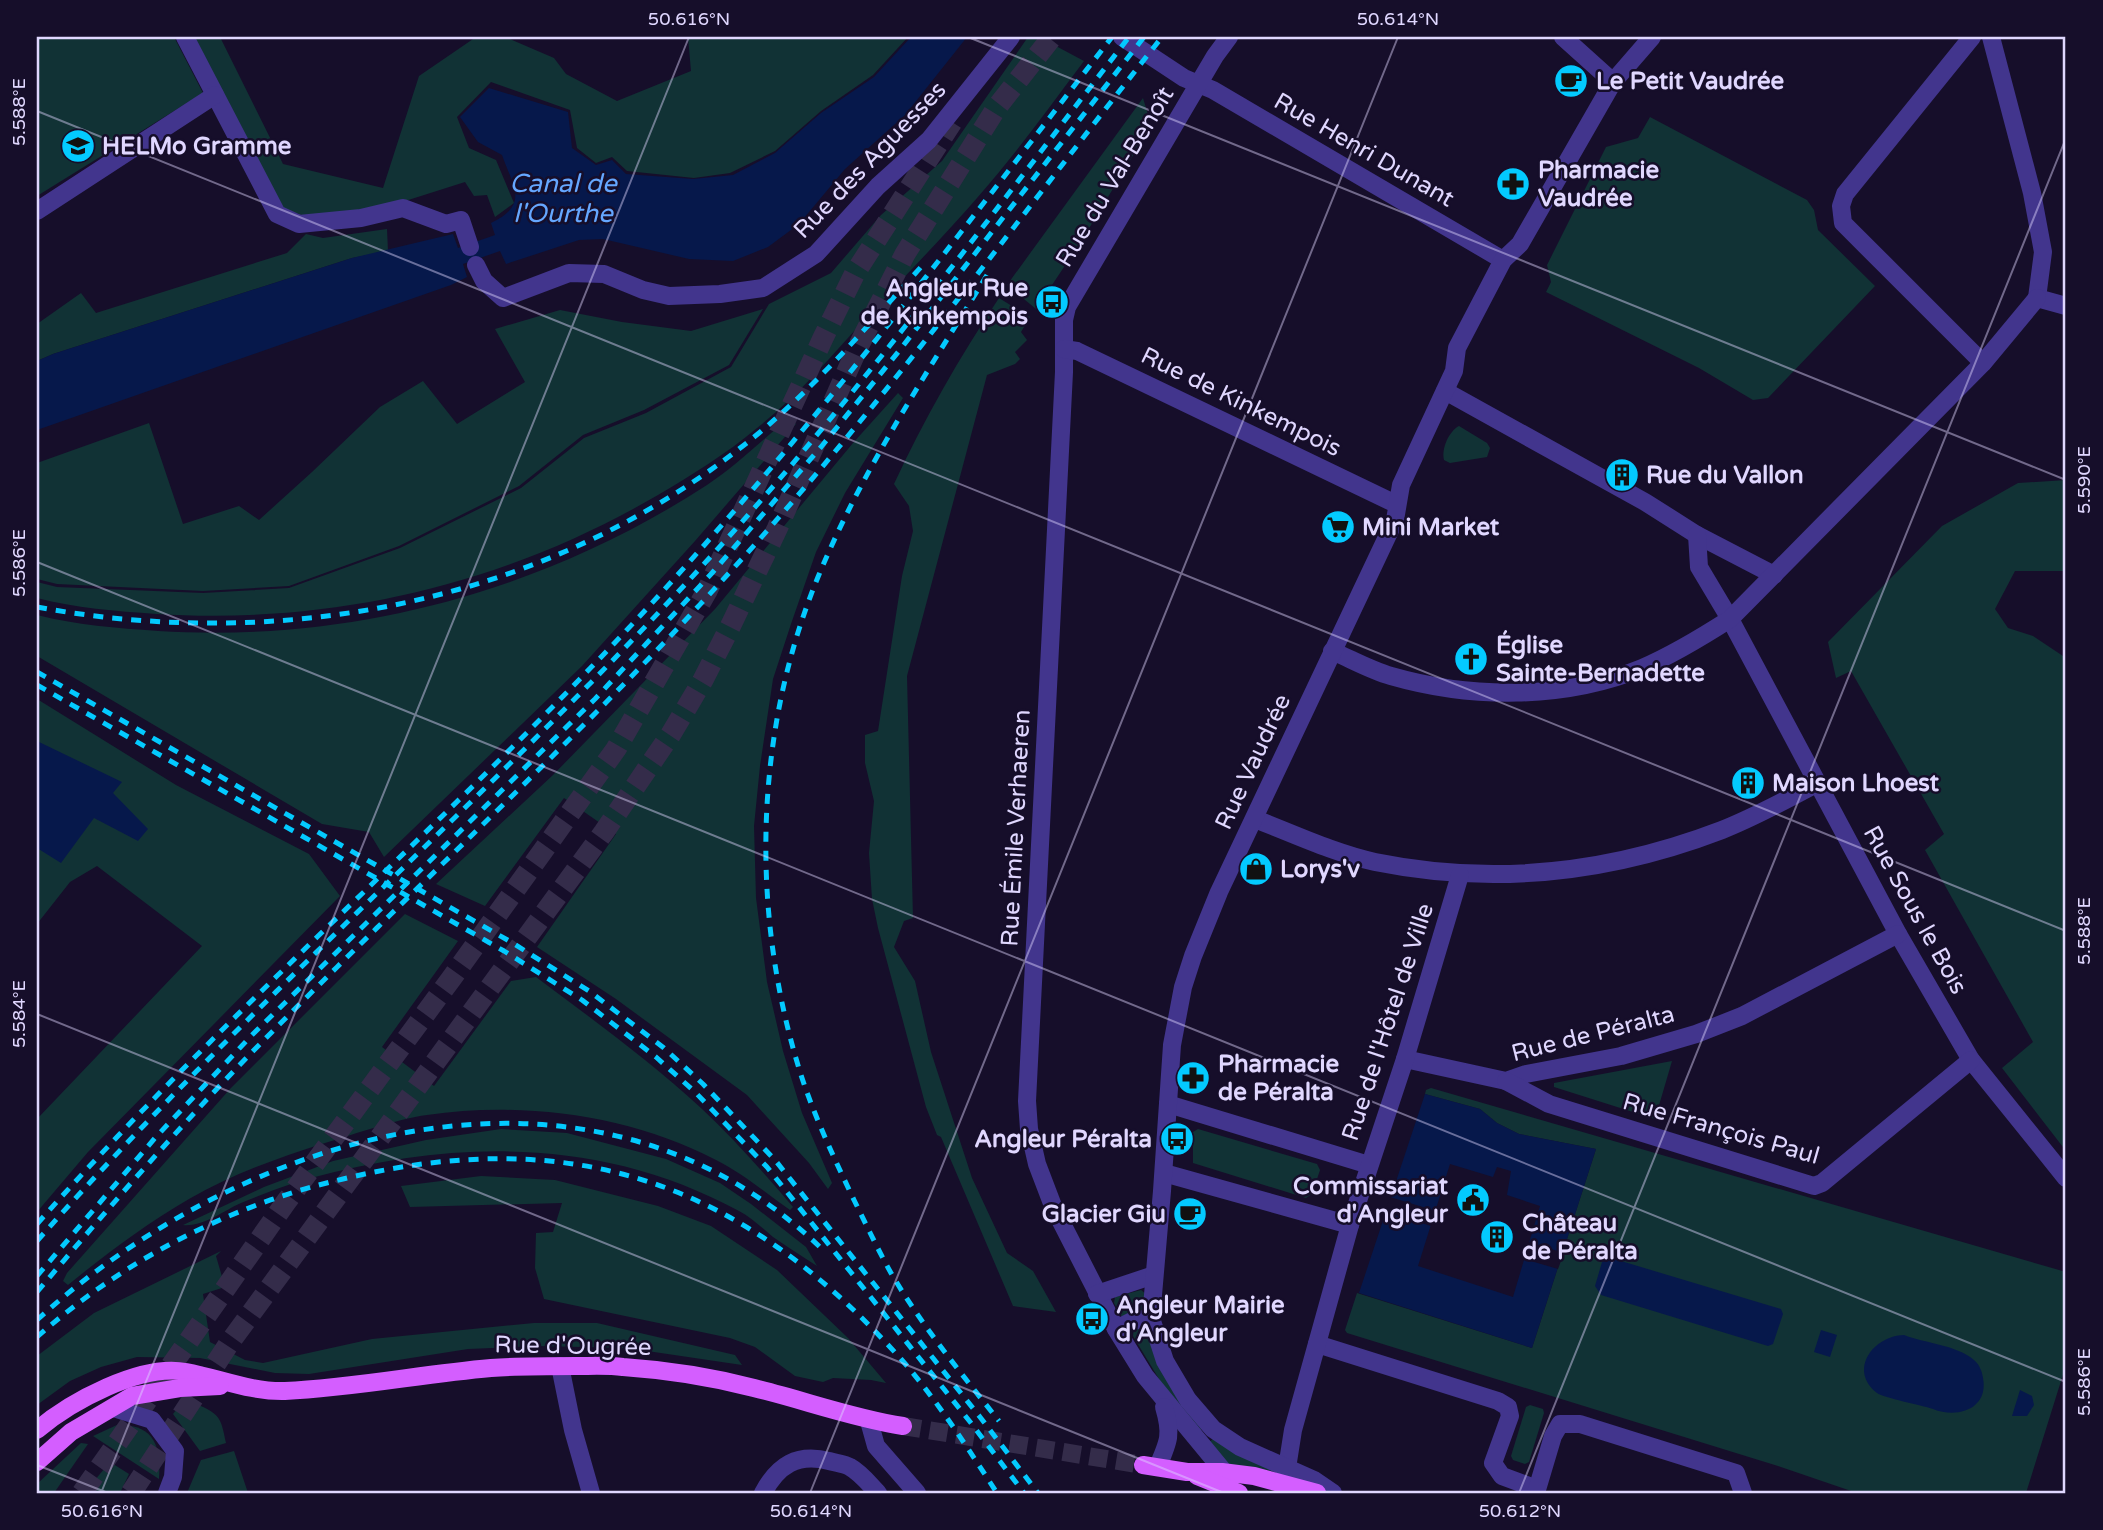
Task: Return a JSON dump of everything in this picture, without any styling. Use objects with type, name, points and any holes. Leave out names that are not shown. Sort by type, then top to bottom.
[{"type":"main road","name":"Rue d'Ougrée","points":[[37,1430],[60,1410],[126,1379],[168,1371],[183,1371],[237,1385],[277,1391],[491,1368],[560,1366],[622,1366],[753,1387],[869,1421],[903,1426]]},
{"type":"main road","name":"Rue d'Ougrée","points":[[37,1462],[71,1432],[132,1396],[180,1388],[237,1385]]},
{"type":"main road","points":[[1150,1465],[1187,1472],[1222,1472],[1274,1480],[1317,1493]]},
{"type":"main road","points":[[1187,1472],[1239,1493]]},
{"type":"street","points":[[185,37],[277,215],[299,224],[361,218],[403,208],[446,224],[461,220],[470,247]]},
{"type":"street","name":"Rue des Aguesses","points":[[476,265],[484,281],[503,298],[569,273],[604,274],[643,290],[669,296],[720,294],[763,288],[816,254],[878,186],[929,140],[1011,37]]},
{"type":"street","points":[[1122,37],[1199,85]]},
{"type":"street","name":"Rue du Val-Benoît","points":[[1065,349],[1064,320],[1067,307],[1229,37]]},
{"type":"street","points":[[1563,37],[1613,82]]},
{"type":"street","name":"Rue Vaudrée","points":[[1333,1493],[1314,1480],[1240,1447],[1213,1429],[1188,1400],[1166,1361],[1151,1318],[1172,1045],[1186,977],[1219,892],[1395,520],[1401,485],[1454,371],[1457,348],[1503,260],[1520,244],[1613,82],[1652,37]]},
{"type":"street","points":[[1972,37],[1845,194],[1841,206],[1843,223],[1983,363]]},
{"type":"street","points":[[1332,651],[1390,676],[1448,689],[1480,693],[1549,690],[1595,682],[1641,668],[1706,635],[1730,619],[1983,363],[2037,298],[2043,252],[2032,193],[1991,37]]},
{"type":"street","name":"Rue Henri Dunant","points":[[1199,85],[1213,90],[1503,260]]},
{"type":"street","points":[[37,211],[215,95]]},
{"type":"street","points":[[2037,298],[2066,306]]},
{"type":"street","name":"Rue de Kinkempois","points":[[1065,349],[1077,351],[1396,504]]},
{"type":"street","name":"Rue Émile Verhaeren","points":[[1065,349],[1027,1101],[1029,1129],[1037,1164],[1053,1206],[1116,1329],[1161,1397],[1222,1472],[1245,1493]]},
{"type":"street","points":[[1445,391],[1645,502],[1697,536],[1774,575]]},
{"type":"street","name":"Rue Sous le Bois","points":[[1697,536],[1699,567],[1730,619],[1898,934],[1971,1060],[2066,1178]]},
{"type":"street","points":[[1255,819],[1373,861],[1461,874],[1569,870],[1647,854],[1722,830],[1770,809],[1818,783]]},
{"type":"street","name":"Rue de l'Hôtel de Ville","points":[[1287,1468],[1293,1430],[1349,1226],[1405,1059],[1461,874]]},
{"type":"street","name":"Rue de Péralta","points":[[1405,1059],[1506,1082],[1526,1074],[1621,1056],[1696,1034],[1742,1016],[1898,934]]},
{"type":"street","name":"Rue François Paul","points":[[1506,1082],[1549,1104],[1814,1185],[1822,1183],[1971,1060]]},
{"type":"street","points":[[1168,1104],[1369,1165]]},
{"type":"street","points":[[1164,1173],[1349,1226]]},
{"type":"street","points":[[1097,1294],[1154,1275]]},
{"type":"street","points":[[1116,1329],[1132,1321],[1151,1318]]},
{"type":"street","points":[[1317,1344],[1498,1401],[1508,1407],[1510,1416],[1493,1463],[1502,1476],[1536,1491],[1553,1436],[1560,1424],[1580,1424],[1736,1473],[1743,1493]]},
{"type":"street","points":[[560,1366],[573,1430],[591,1493]]},
{"type":"street","name":"Rue Émile Verhaeren","points":[[1150,1465],[1170,1440],[1170,1428],[1161,1397]]},
{"type":"street","points":[[113,1408],[152,1420],[175,1451],[173,1478],[167,1493]]},
{"type":"street","points":[[869,1421],[876,1446],[917,1493]]},
{"type":"street","points":[[762,1493],[774,1474],[781,1469],[804,1458],[816,1458],[850,1466],[878,1493]]},
{"type":"green space","name":"HELMo Gramme","points":[[37,37],[174,37],[203,93],[37,196]]},
{"type":"green space","points":[[193,37],[220,37],[283,164],[383,188],[419,76],[476,37],[505,37],[554,58],[566,74],[617,101],[691,71],[688,37],[908,37],[873,75],[821,111],[775,151],[730,173],[694,178],[627,171],[612,157],[596,163],[577,148],[570,110],[491,82],[457,117],[469,148],[496,160],[514,203],[495,217],[487,195],[474,196],[465,182],[359,213],[302,215],[281,208]]},
{"type":"green space","points":[[1028,37],[1039,37],[1084,61],[992,181],[787,402],[733,447],[658,495],[539,553],[478,575],[416,592],[352,605],[287,613],[222,616],[111,610],[37,598],[37,582],[57,587],[203,593],[289,588],[400,548],[521,488],[584,438],[646,413],[731,367],[769,304],[831,273],[881,215],[942,161]]},
{"type":"green space","points":[[1143,98],[1149,118],[1141,131],[1143,139],[1082,240],[1036,309],[1007,285]]},
{"type":"green space","points":[[1650,117],[1807,200],[1814,210],[1818,230],[1875,286],[1768,398],[1753,400],[1699,368],[1546,292],[1551,282],[1547,265],[1606,147],[1638,138]]},
{"type":"green space","points":[[387,229],[388,251],[352,258],[37,361],[37,324],[81,293],[96,313],[287,253],[306,234],[323,238]]},
{"type":"green space","points":[[999,298],[1030,317],[1021,332],[1027,340],[1015,352],[1020,359],[1015,364],[987,375],[907,676],[913,918],[904,921],[894,947],[915,981],[931,1052],[972,1178],[1007,1253],[1033,1271],[1056,1312],[1013,1306],[941,1137],[937,1135],[926,1107],[878,928],[872,899],[869,853],[874,801],[865,763],[865,735],[878,731],[902,576],[913,531],[909,506],[894,484],[943,389]]},
{"type":"green space","points":[[763,309],[729,365],[644,410],[583,435],[519,486],[399,546],[289,586],[203,591],[57,584],[37,579],[37,463],[149,423],[183,524],[239,506],[259,520],[380,407],[423,381],[457,424],[525,382],[495,329],[560,310],[691,331]]},
{"type":"green space","points":[[898,393],[903,398],[845,493],[816,552],[791,624],[773,679],[754,826],[756,898],[767,982],[783,1051],[802,1113],[832,1183],[828,1189],[809,1163],[747,1095],[616,999],[537,947],[616,834],[564,798],[485,906],[436,884],[553,775],[715,609]]},
{"type":"green space","points":[[789,418],[796,424],[582,666],[384,857],[369,832],[322,824],[37,656],[37,615],[82,624],[158,631],[231,633],[303,628],[374,618],[444,602],[513,581],[580,554],[645,522],[718,478]]},
{"type":"green space","points":[[1459,426],[1487,443],[1490,448],[1487,457],[1450,463],[1444,460],[1447,441]]},
{"type":"green space","points":[[2066,480],[2066,571],[2015,571],[1995,609],[2008,628],[2033,636],[2066,658],[2066,1151],[2002,1068],[2033,1042],[1925,850],[1944,834],[1851,671],[1836,678],[1828,642],[1942,526],[2018,483]]},
{"type":"green space","points":[[37,699],[176,785],[309,854],[340,896],[88,1152],[37,1212],[37,1119],[202,946],[97,866],[70,882],[37,924]]},
{"type":"green space","points":[[405,914],[458,941],[382,1047],[434,1086],[511,981],[536,977],[681,1090],[737,1144],[793,1207],[790,1210],[745,1177],[716,1160],[648,1132],[575,1115],[538,1111],[463,1111],[389,1123],[239,1174],[205,1190],[157,1219],[68,1285],[63,1281],[67,1273],[230,1089]]},
{"type":"green space","points":[[1672,1061],[1655,1119],[1554,1087],[1554,1083]]},
{"type":"green space","points":[[1431,1088],[2066,1272],[2066,1365],[2026,1493],[1857,1493],[1778,1466],[1347,1333],[1345,1330],[1357,1293],[1532,1348],[1596,1149],[1519,1134],[1497,1123],[1480,1109],[1425,1094],[1426,1090]]},
{"type":"green space","points":[[501,1129],[567,1133],[666,1159],[720,1183],[751,1204],[806,1247],[817,1266],[743,1213],[688,1187],[635,1169],[582,1158],[529,1152],[420,1156],[366,1165],[293,1183],[241,1203],[198,1224],[183,1225],[264,1187],[333,1161],[426,1140]]},
{"type":"green space","points":[[1198,1129],[1317,1164],[1320,1170],[1312,1194],[1306,1198],[1193,1163],[1193,1132]]},
{"type":"green space","points":[[481,1176],[555,1180],[658,1206],[711,1226],[777,1270],[848,1338],[886,1383],[833,1378],[823,1382],[795,1376],[755,1347],[730,1338],[544,1299],[535,1268],[536,1233],[553,1232],[562,1203],[410,1207],[401,1186]]},
{"type":"green space","points":[[221,1251],[216,1256],[225,1287],[203,1294],[210,1342],[245,1360],[263,1363],[372,1339],[534,1323],[597,1323],[735,1355],[742,1365],[627,1348],[538,1346],[468,1349],[309,1374],[275,1373],[200,1358],[137,1357],[101,1367],[70,1381],[37,1405],[37,1356],[94,1313]]},
{"type":"green space","points":[[1141,1290],[1147,1295],[1144,1312],[1122,1317],[1114,1303],[1115,1297]]},
{"type":"green space","points":[[1145,1326],[1204,1427],[1197,1433],[1176,1407],[1133,1336],[1134,1327]]},
{"type":"green space","points":[[196,1404],[215,1414],[223,1428],[226,1443],[200,1451],[173,1414],[177,1409]]},
{"type":"green space","points":[[1530,1405],[1543,1409],[1544,1413],[1529,1462],[1525,1464],[1513,1460],[1511,1456],[1526,1407]]},
{"type":"green space","points":[[117,1425],[130,1426],[148,1433],[157,1448],[159,1479],[93,1436]]},
{"type":"green space","points":[[1214,1438],[1272,1469],[1272,1474],[1229,1464],[1207,1444]]},
{"type":"green space","points":[[81,1443],[88,1444],[54,1493],[37,1493],[37,1484]]},
{"type":"green space","points":[[234,1451],[248,1493],[187,1493],[201,1460]]},
{"type":"green space","points":[[110,1462],[129,1474],[120,1493],[84,1493]]},
{"type":"water","name":"Canal de l'Ourthe","points":[[911,37],[967,37],[905,115],[845,169],[799,224],[768,247],[733,261],[689,259],[603,239],[579,240],[506,264],[500,251],[463,264],[467,277],[451,285],[37,430],[37,361],[53,354],[352,258],[453,234],[458,248],[495,235],[491,223],[511,209],[515,202],[514,186],[502,155],[478,142],[460,117],[489,88],[568,112],[572,148],[596,165],[612,160],[626,174],[693,179],[733,175],[775,153],[821,113],[874,77]]},
{"type":"water","points":[[37,741],[122,782],[113,793],[148,829],[138,841],[94,818],[61,863],[37,848]]},
{"type":"water","points":[[1425,1094],[1480,1109],[1497,1123],[1519,1134],[1596,1149],[1532,1348],[1359,1293]],"holes":[[[1450,1164],[1493,1177],[1497,1167],[1511,1171],[1507,1195],[1540,1206],[1513,1297],[1418,1266]]]},
{"type":"water","points":[[1611,1258],[1781,1309],[1783,1314],[1773,1344],[1768,1346],[1601,1295],[1595,1286],[1602,1262]]},
{"type":"water","points":[[1821,1330],[1837,1335],[1830,1357],[1814,1352]]},
{"type":"water","points":[[1904,1335],[1959,1351],[1976,1362],[1982,1373],[1984,1389],[1976,1404],[1961,1412],[1942,1412],[1877,1393],[1865,1374],[1868,1356],[1883,1341]]},
{"type":"water","points":[[2020,1390],[2032,1396],[2034,1405],[2027,1416],[2012,1416]]},
{"type":"pier","points":[[1390,1197],[1436,1211],[1431,1226],[1385,1212]]},
{"type":"pier","points":[[1529,1242],[1564,1253],[1558,1269],[1524,1259]]},
{"type":"tunnel","points":[[131,1493],[230,1342],[604,832],[671,734],[731,625],[857,349],[905,254],[997,107],[1052,37]]},
{"type":"tunnel","points":[[82,1493],[286,1202],[616,749],[707,591],[855,273],[952,122]]},
{"type":"tunnel","points":[[903,1426],[1143,1465]]},
{"type":"railway","points":[[37,1224],[183,1069],[564,695],[701,549],[882,333],[1112,37]]},
{"type":"railway","points":[[37,1241],[117,1153],[200,1068],[538,736],[703,565],[760,502],[869,372],[1129,37]]},
{"type":"railway","points":[[37,1276],[155,1138],[252,1035],[595,699],[712,573],[821,447],[899,351],[1144,37]]},
{"type":"railway","points":[[37,1292],[148,1164],[234,1071],[608,700],[719,584],[891,383],[1162,37]]},
{"type":"railway","points":[[37,607],[133,620],[229,623],[324,616],[418,600],[509,573],[597,537],[681,490],[759,433],[823,373],[922,266]]},
{"type":"railway","points":[[987,275],[875,460],[835,537],[818,577],[797,637],[781,699],[771,763],[766,826],[767,890],[773,954],[785,1017],[813,1109],[891,1273],[929,1330],[999,1421]]},
{"type":"railway","points":[[37,672],[511,942],[589,991],[664,1048],[703,1084],[775,1160],[1038,1493]]},
{"type":"railway","points":[[37,685],[504,951],[582,1000],[656,1057],[695,1092],[767,1167],[1024,1493]]},
{"type":"railway","points":[[37,1320],[122,1252],[217,1196],[319,1155],[424,1130],[531,1124],[635,1141],[733,1182],[824,1251]]},
{"type":"railway","points":[[37,1337],[70,1309],[142,1260],[219,1220],[301,1190],[427,1163],[505,1159],[579,1165],[649,1182],[716,1210],[780,1249],[841,1298],[901,1359],[939,1407],[997,1493]]},
{"type":"place","name":"Le Petit Vaudrée","points":[[1571,81]]},
{"type":"place","name":"HELMo Gramme","points":[[78,146]]},
{"type":"place","name":"Pharmacie Vaudrée","points":[[1513,184]]},
{"type":"place","name":"Angleur Rue de Kinkempois","points":[[1052,302]]},
{"type":"place","name":"Rue du Vallon","points":[[1622,475]]},
{"type":"place","name":"Mini Market","points":[[1338,527]]},
{"type":"place","name":"Église Sainte-Bernadette","points":[[1471,659]]},
{"type":"place","name":"Maison Lhoest","points":[[1748,783]]},
{"type":"place","name":"Lorys'v","points":[[1256,869]]},
{"type":"place","name":"Pharmacie de Péralta","points":[[1193,1078]]},
{"type":"place","name":"Angleur Péralta","points":[[1177,1139]]},
{"type":"place","name":"Commissariat d'Angleur","points":[[1473,1200]]},
{"type":"place","name":"Glacier Giu","points":[[1190,1214]]},
{"type":"place","name":"Château de Péralta","points":[[1497,1237]]},
{"type":"place","name":"Angleur Mairie d'Angleur","points":[[1092,1319]]}]
